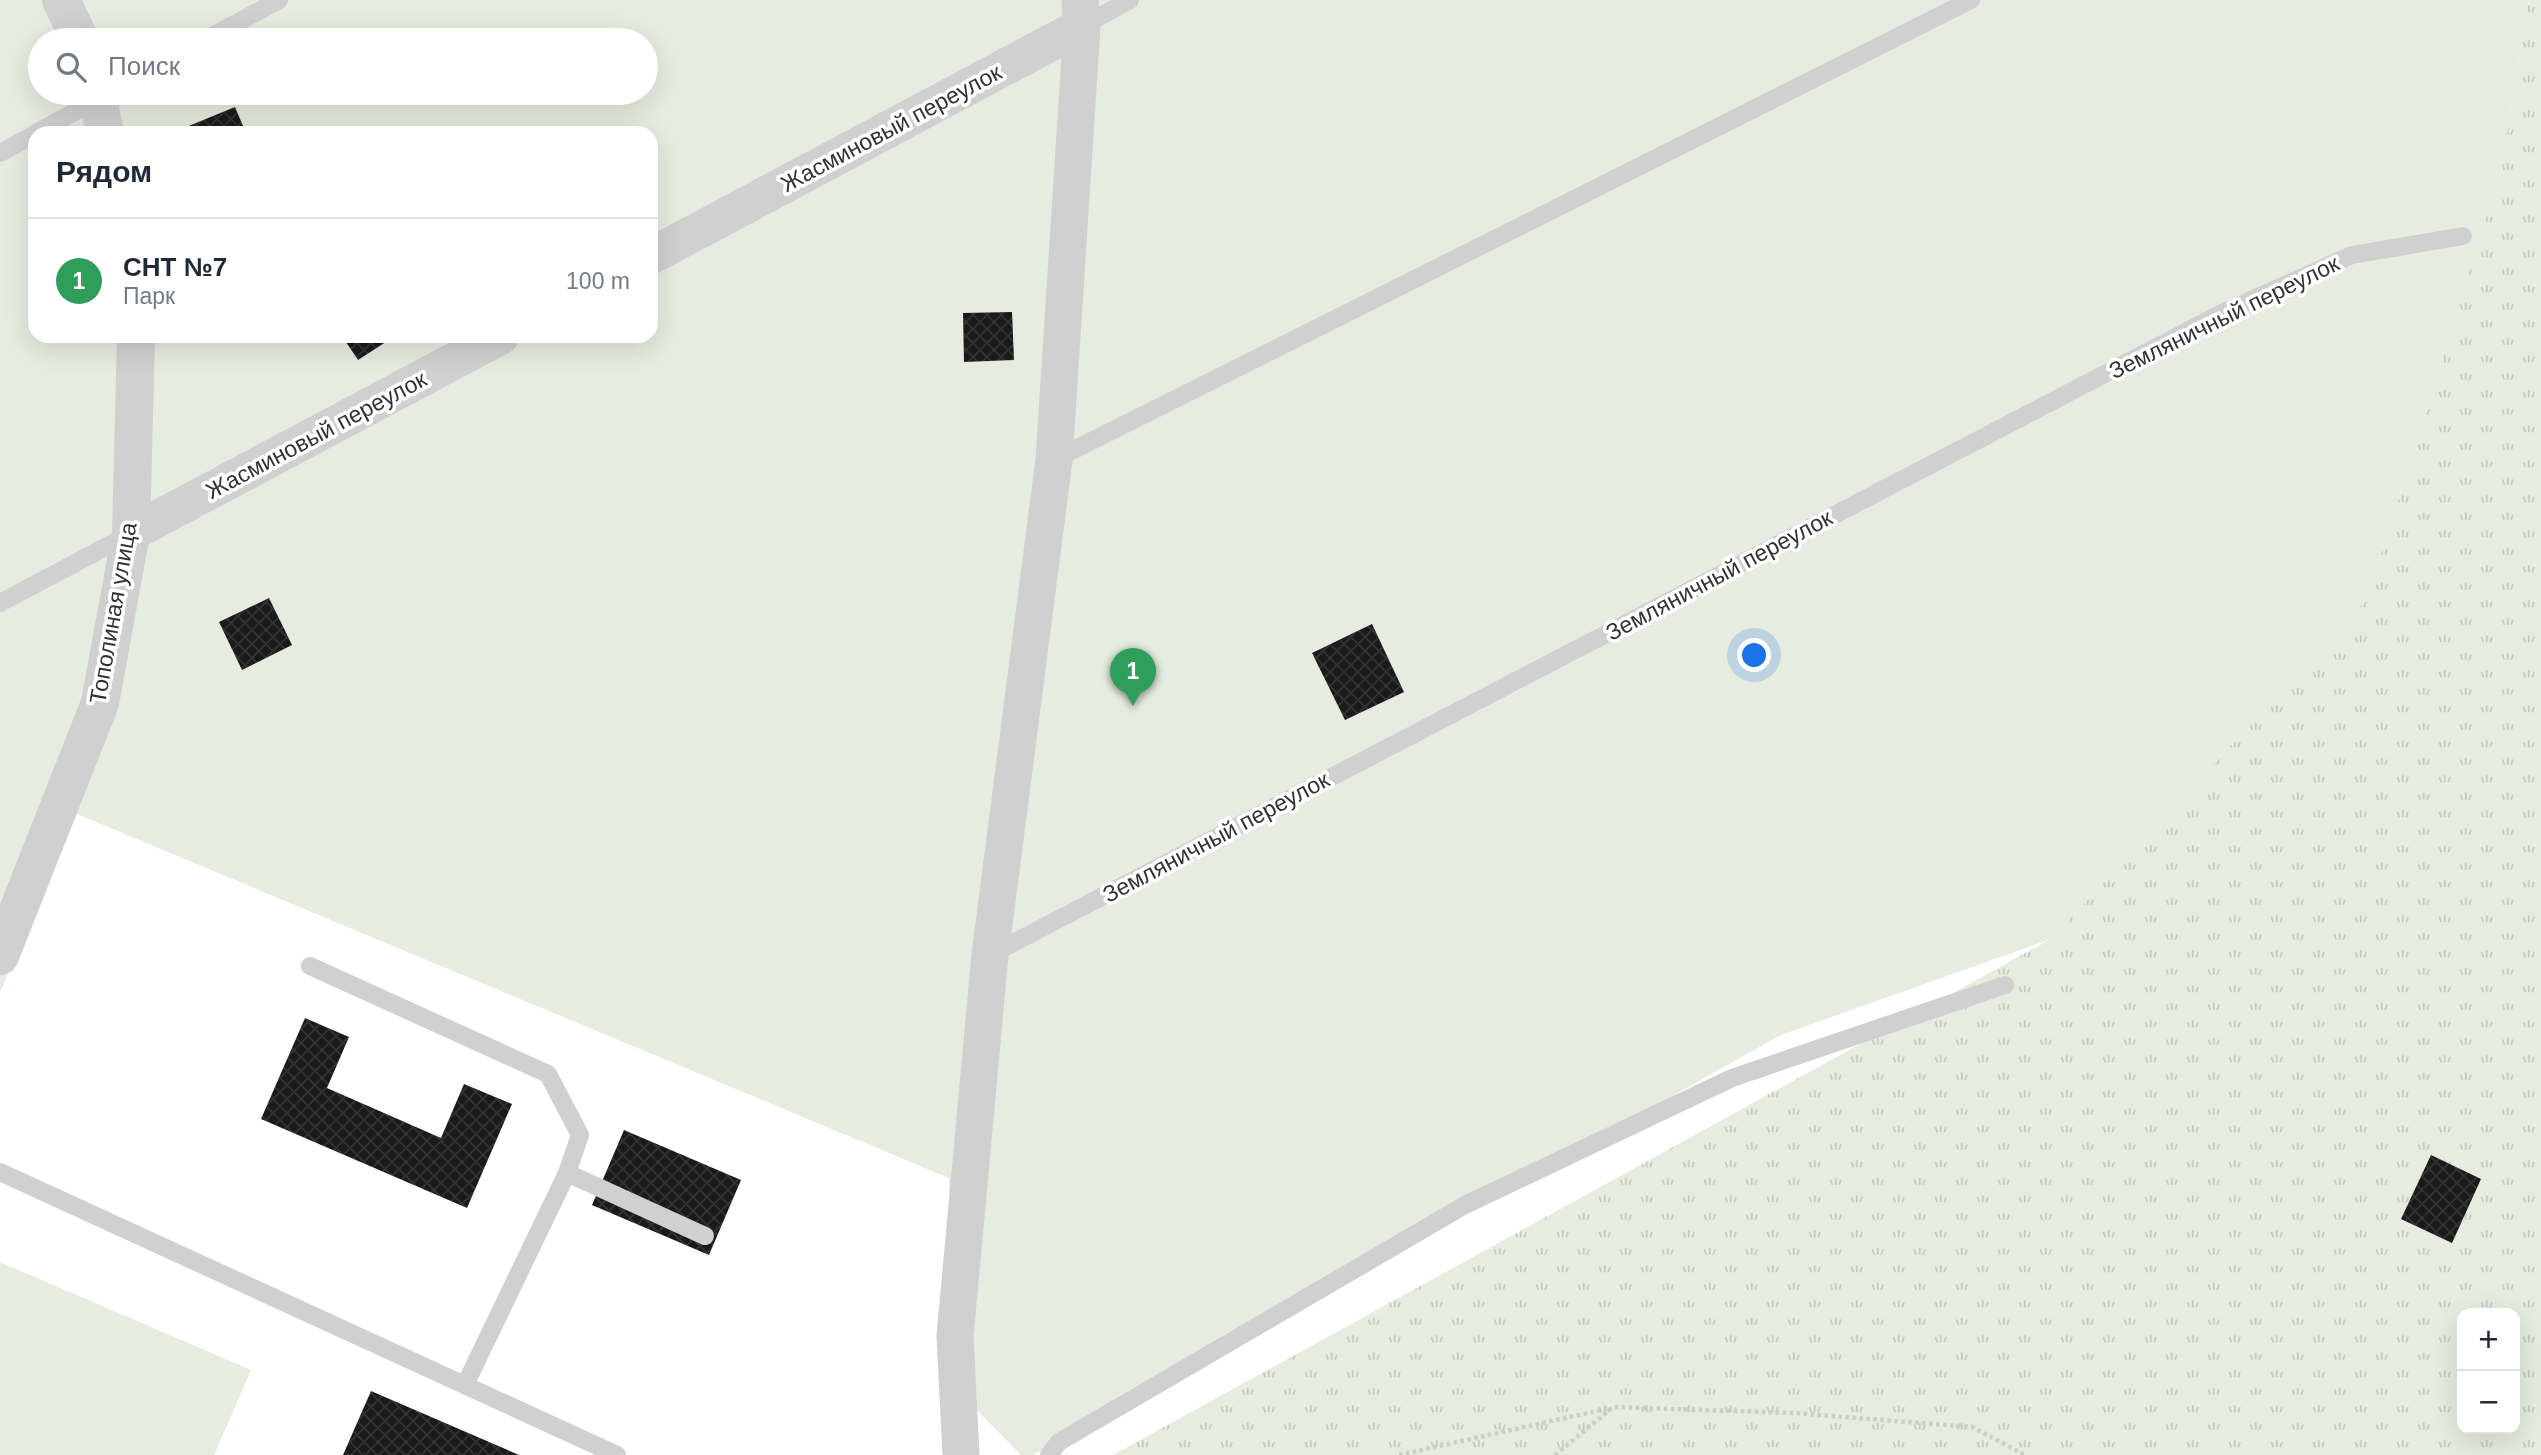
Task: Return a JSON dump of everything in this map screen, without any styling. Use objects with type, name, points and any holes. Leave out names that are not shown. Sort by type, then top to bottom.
[{"type":"street","points":[[61,0],[74,28]]},
{"type":"street","points":[[961,1455],[955,1336],[990,955],[1054,460],[1081,13]]},
{"type":"street","name":"Жасминовый переулок","points":[[658,252],[1081,13]]},
{"type":"street","name":"Тополиная улица","points":[[0,956],[100,703],[131,533],[136,343]]},
{"type":"street","name":"Жасминовый переулок","points":[[131,533],[488,343]]},
{"type":"lane","points":[[227,28],[279,0]]},
{"type":"lane","name":"Жасминовый переулок","points":[[1081,13],[1130,0]]},
{"type":"lane","points":[[1054,460],[1971,0]]},
{"type":"lane","points":[[52,126],[100,105]]},
{"type":"lane","points":[[0,153],[28,137]]},
{"type":"lane","name":"Земляничный переулок","points":[[990,955],[2220,314],[2352,255],[2463,236]]},
{"type":"lane","points":[[0,603],[131,533]]},
{"type":"lane","points":[[310,966],[548,1074],[580,1135],[567,1173],[465,1385]]},
{"type":"lane","points":[[1049,1455],[1059,1443],[1465,1205],[1732,1078],[2005,985]]},
{"type":"lane","points":[[0,1172],[617,1455]]},
{"type":"lane","points":[[567,1173],[705,1236]]},
{"type":"path","points":[[1399,1455],[1613,1407],[1794,1413],[1972,1427],[2025,1455]]},
{"type":"path","points":[[1555,1455],[1613,1407]]},
{"type":"green space","points":[[0,0],[2529,0],[2501,170],[2367,599],[2051,939],[1781,1035],[1033,1455],[1021,1455],[955,1388],[949,1178],[77,814],[0,992]]},
{"type":"green space","points":[[2529,0],[2541,0],[2541,1455],[1113,1455],[2051,939],[2367,599],[2501,170]]},
{"type":"green space","points":[[0,1262],[251,1370],[214,1455],[0,1455]]},
{"type":"building","points":[[235,107],[243,126],[189,126]]},
{"type":"building","points":[[1012,312],[1014,360],[964,362],[963,313]]},
{"type":"building","points":[[347,343],[384,343],[358,360]]},
{"type":"building","points":[[269,598],[292,645],[242,670],[219,622]]},
{"type":"building","points":[[1372,624],[1404,692],[1345,720],[1312,653]]},
{"type":"building","points":[[305,1018],[349,1037],[327,1088],[441,1138],[464,1084],[512,1104],[467,1208],[261,1119]]},
{"type":"building","points":[[624,1130],[741,1180],[709,1255],[592,1205]]},
{"type":"building","points":[[2431,1155],[2481,1179],[2452,1243],[2401,1219]]},
{"type":"building","points":[[371,1391],[519,1455],[343,1455]]},
{"type":"place","name":"СНТ №7","points":[[1133,706]]}]
